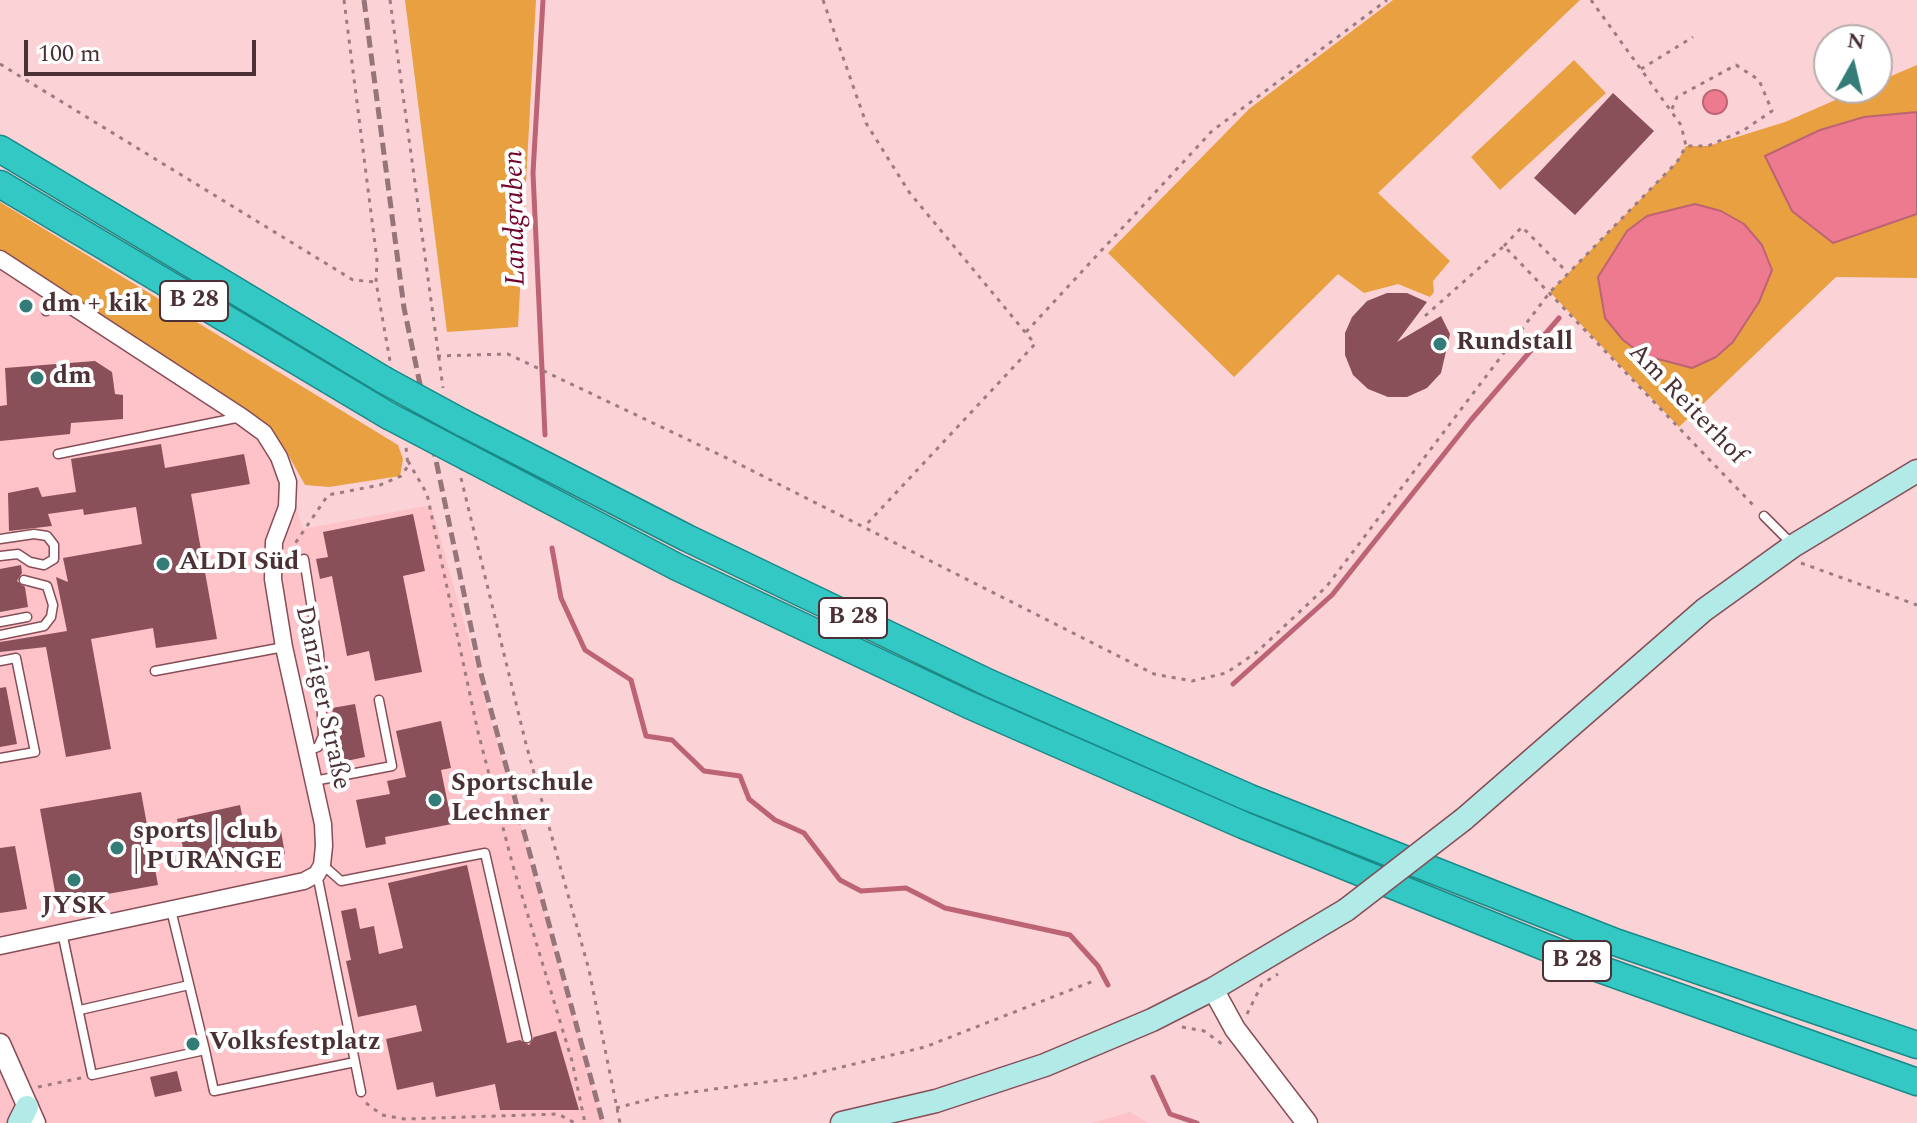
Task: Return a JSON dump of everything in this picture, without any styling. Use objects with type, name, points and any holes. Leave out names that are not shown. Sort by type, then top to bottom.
[{"type":"highway","name":"B 28","points":[[0,149],[384,380],[463,423],[687,538],[974,677],[1250,798],[1615,942],[1917,1045]]},
{"type":"highway","name":"B 28","points":[[0,184],[389,416],[465,467],[969,705],[1243,825],[1597,968],[1917,1082]]},
{"type":"main road","points":[[842,1123],[936,1101],[1045,1065],[1152,1020],[1213,989],[1346,910],[1464,819],[1704,610],[1788,550],[1917,471]]},
{"type":"street","name":"Danziger Straße","points":[[0,259],[242,417],[264,433],[279,457],[288,482],[287,507],[274,542],[273,579],[284,647],[323,824],[320,869]]},
{"type":"street","points":[[0,946],[289,885],[320,869]]},
{"type":"street","points":[[1213,989],[1235,1029],[1307,1123]]},
{"type":"street","points":[[0,1044],[27,1118]]},
{"type":"lane","points":[[46,311],[59,298]]},
{"type":"lane","points":[[58,454],[242,417]]},
{"type":"lane","points":[[1764,516],[1788,550]]},
{"type":"lane","points":[[0,539],[34,534],[47,536],[54,545],[54,559],[44,565],[30,562],[18,554],[0,556]]},
{"type":"lane","points":[[304,559],[319,653],[323,736],[318,747],[307,751]]},
{"type":"lane","points":[[0,635],[44,626],[51,617],[53,605],[47,586],[24,580]]},
{"type":"lane","points":[[0,622],[27,617]]},
{"type":"lane","points":[[155,671],[284,647]]},
{"type":"lane","points":[[0,661],[16,658],[35,752],[0,758]]},
{"type":"lane","points":[[314,781],[392,766],[379,700]]},
{"type":"lane","points":[[320,869],[341,881],[485,853],[527,1038]]},
{"type":"lane","points":[[320,869],[361,1092]]},
{"type":"lane","points":[[171,910],[214,1091],[355,1062]]},
{"type":"lane","points":[[62,932],[92,1075],[205,1050]]},
{"type":"lane","points":[[80,1010],[189,985]]},
{"type":"path","points":[[0,64],[353,280],[376,282],[377,260],[344,0]]},
{"type":"path","points":[[390,0],[437,356],[446,401]]},
{"type":"path","points":[[823,0],[866,123],[909,192],[1035,344],[864,527]]},
{"type":"path","points":[[1025,332],[1212,131],[1387,0]]},
{"type":"path","points":[[437,356],[508,354],[864,527],[1154,674],[1192,681],[1226,673],[1257,652],[1327,586],[1550,292],[1677,162],[1686,146],[1681,125],[1591,0]]},
{"type":"path","points":[[1641,69],[1693,37]]},
{"type":"path","points":[[1671,110],[1677,97],[1736,65],[1759,80],[1772,111],[1744,130],[1708,146],[1686,146]]},
{"type":"path","points":[[1425,316],[1522,227],[1567,273]]},
{"type":"path","name":"Am Reiterhof","points":[[1504,246],[1764,516]]},
{"type":"path","points":[[273,579],[328,495],[391,482],[406,472],[408,461],[427,494],[478,732],[513,866],[572,1061],[585,1123]]},
{"type":"path","points":[[465,467],[526,744],[589,970],[620,1123]]},
{"type":"path","points":[[1788,550],[1814,569],[1917,605]]},
{"type":"path","points":[[616,1108],[663,1096],[796,1078],[925,1047],[1096,980]]},
{"type":"path","points":[[42,1086],[92,1075]]},
{"type":"path","points":[[361,1092],[367,1106],[382,1115],[393,1117],[558,1114],[575,1123]]},
{"type":"shaded area","points":[[405,0],[536,0],[518,327],[447,332]]},
{"type":"shaded area","points":[[1393,0],[1580,0],[1378,193],[1450,261],[1433,281],[1434,292],[1430,297],[1398,284],[1364,293],[1338,274],[1234,377],[1108,253],[1249,109]]},
{"type":"shaded area","points":[[1574,60],[1606,93],[1500,190],[1471,157]]},
{"type":"shaded area","points":[[1917,65],[1917,112],[1864,117],[1820,130],[1833,243],[1917,214],[1917,278],[1836,277],[1679,427],[1550,292],[1677,162],[1686,146],[1708,146],[1785,122],[1826,104],[1893,104],[1893,75]],"holes":[[[1695,204],[1744,324],[1733,342],[1647,216]]]},
{"type":"shaded area","points":[[1715,90],[1724,93],[1727,102],[1724,111],[1715,114],[1706,111],[1703,102],[1706,93]]},
{"type":"shaded area","points":[[1917,112],[1917,214],[1833,243],[1792,211],[1765,156],[1820,130],[1864,117]]},
{"type":"shaded area","points":[[0,202],[398,445],[403,459],[400,476],[329,487],[305,485],[285,449],[265,429],[0,254]]},
{"type":"shaded area","points":[[1695,204],[1721,211],[1744,224],[1762,245],[1772,270],[1759,302],[1733,342],[1716,357],[1692,368],[1643,355],[1623,340],[1605,318],[1598,277],[1627,231],[1647,216]]},
{"type":"shaded area","points":[[0,259],[128,344],[280,454],[303,529],[431,505],[604,1123],[0,1123]]},
{"type":"shaded area","points":[[1130,1112],[1148,1123],[1091,1123]]},
{"type":"building","points":[[1613,93],[1654,131],[1575,215],[1534,178]]},
{"type":"building","points":[[1387,293],[1407,293],[1427,302],[1397,342],[1441,316],[1450,334],[1441,373],[1427,388],[1407,397],[1388,397],[1368,389],[1353,375],[1345,355],[1345,333],[1352,317],[1367,301]]},
{"type":"building","points":[[95,361],[112,372],[115,394],[123,395],[123,419],[71,423],[70,434],[0,441],[0,406],[7,405],[5,368]]},
{"type":"building","points":[[161,444],[165,468],[244,454],[250,484],[191,494],[217,639],[156,648],[153,628],[91,639],[111,749],[66,757],[46,647],[0,652],[0,642],[67,631],[56,577],[68,582],[63,558],[142,544],[136,507],[84,515],[83,509],[48,514],[52,526],[9,531],[8,493],[38,487],[42,497],[76,492],[71,459]]},
{"type":"building","points":[[413,514],[425,571],[403,576],[422,672],[375,681],[369,651],[347,656],[332,576],[320,579],[316,559],[328,557],[323,532]]},
{"type":"building","points":[[21,565],[22,573],[17,581],[25,587],[28,607],[0,612],[0,569]]},
{"type":"building","points":[[6,687],[17,744],[0,747],[0,688]]},
{"type":"building","points":[[355,704],[365,757],[342,762],[332,708]]},
{"type":"building","points":[[441,721],[451,768],[441,770],[452,824],[385,837],[386,844],[366,848],[356,800],[390,794],[387,781],[406,777],[396,731]]},
{"type":"building","points":[[141,792],[158,885],[57,903],[40,809]]},
{"type":"building","points":[[240,805],[244,826],[272,820],[275,833],[281,831],[285,854],[218,868],[215,857],[186,862],[177,819]]},
{"type":"building","points":[[15,846],[27,909],[0,913],[0,848]]},
{"type":"building","points":[[467,865],[507,1043],[520,1040],[529,1045],[534,1037],[556,1031],[579,1110],[500,1110],[495,1084],[436,1097],[433,1082],[397,1090],[386,1039],[422,1031],[416,1005],[358,1017],[346,961],[351,960],[341,911],[356,908],[360,929],[374,926],[379,954],[403,948],[388,883]]},
{"type":"building","points":[[177,1071],[182,1091],[155,1097],[150,1077]]},
{"type":"waterway","name":"Landgraben","points":[[543,0],[533,173],[545,435]]},
{"type":"waterway","points":[[1233,684],[1332,595],[1471,420],[1559,318]]},
{"type":"waterway","name":"Landgraben","points":[[552,548],[561,598],[585,650],[631,680],[646,736],[672,740],[704,771],[740,776],[749,799],[775,820],[804,833],[840,880],[861,891],[906,888],[945,908],[1070,935],[1098,966],[1108,985]]},
{"type":"waterway","name":"Landgraben","points":[[1153,1077],[1170,1114],[1197,1123]]},
{"type":"railway","points":[[364,0],[404,308],[480,670],[603,1123]]},
{"type":"place","name":"dm + kik","points":[[26,306]]},
{"type":"place","name":"Rundstall","points":[[1440,344]]},
{"type":"place","name":"dm","points":[[37,378]]},
{"type":"place","name":"ALDI Süd","points":[[163,564]]},
{"type":"place","name":"Sportschule Lechner","points":[[435,800]]},
{"type":"place","name":"sports | club | PURANGE","points":[[117,848]]},
{"type":"place","name":"JYSK","points":[[74,880]]},
{"type":"place","name":"Volksfestplatz","points":[[193,1044]]}]
